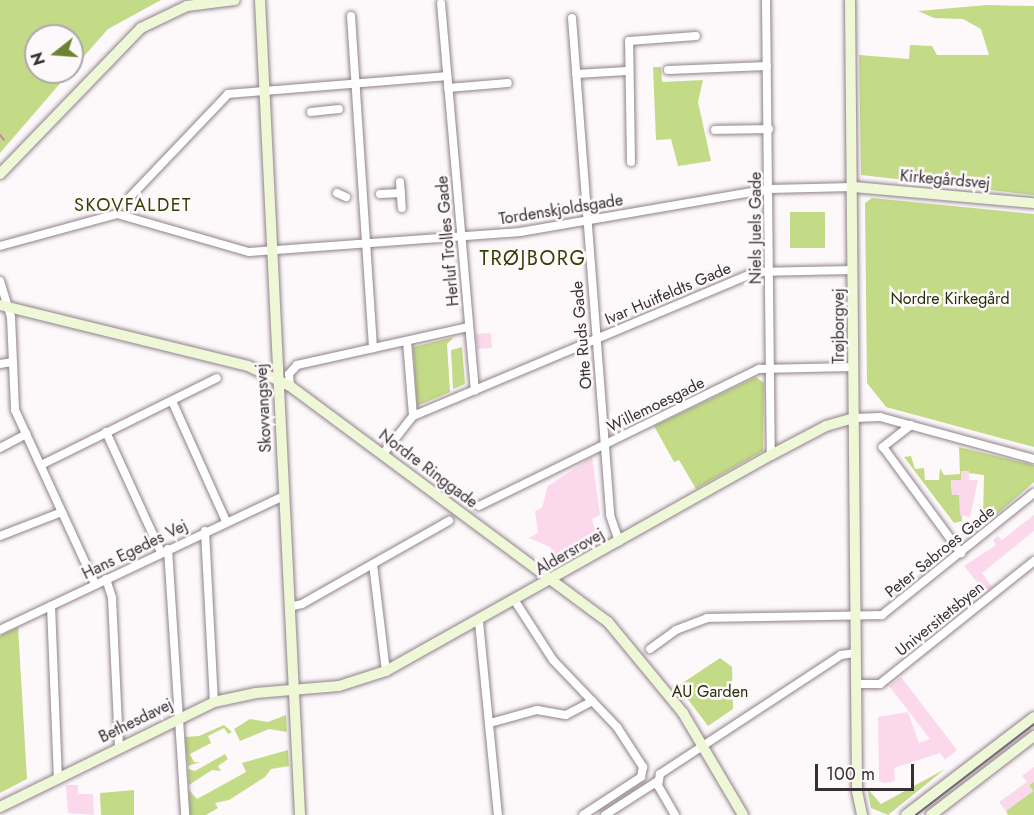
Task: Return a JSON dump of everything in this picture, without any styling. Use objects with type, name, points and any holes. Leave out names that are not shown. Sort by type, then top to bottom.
[{"type":"street","points":[[0,165],[122,34],[150,14],[183,0]]},
{"type":"street","points":[[0,174],[141,28],[187,6],[236,0]]},
{"type":"street","name":"Skovvangsvej","points":[[260,0],[300,815]]},
{"type":"street","name":"Niels Juels Gade","points":[[766,0],[771,455]]},
{"type":"street","name":"Trøjborgvej","points":[[850,0],[856,653],[862,815]]},
{"type":"street","name":"Herluf Trolles Gade","points":[[441,3],[475,391]]},
{"type":"street","points":[[351,16],[356,82],[354,108],[363,196],[373,348]]},
{"type":"street","name":"Otte Ruds Gade","points":[[572,18],[610,515],[619,541]]},
{"type":"street","points":[[631,162],[627,71],[631,39],[696,36]]},
{"type":"street","points":[[668,70],[767,66]]},
{"type":"street","points":[[576,74],[627,71]]},
{"type":"street","points":[[130,197],[224,97],[263,89],[447,76]]},
{"type":"street","points":[[448,88],[508,83]]},
{"type":"street","points":[[311,111],[339,109]]},
{"type":"street","points":[[715,130],[769,129]]},
{"type":"street","points":[[400,182],[402,208]]},
{"type":"street","name":"Tordenskjoldsgade","points":[[0,246],[117,214],[234,251],[272,251],[461,237],[586,221],[769,189],[853,187]]},
{"type":"street","name":"Kirkegårdsvej","points":[[853,187],[1034,204]]},
{"type":"street","points":[[337,193],[346,197]]},
{"type":"street","points":[[380,194],[401,193]]},
{"type":"street","name":"Ivar Huitfeldts Gade","points":[[383,454],[413,416],[770,269],[853,270]]},
{"type":"street","points":[[0,281],[12,362],[15,410],[95,584]]},
{"type":"street","name":"Nordre Ringgade","points":[[4,305],[248,366],[290,386],[554,579],[630,644],[703,746],[743,812]]},
{"type":"street","points":[[290,386],[290,371],[297,365],[469,327]]},
{"type":"street","points":[[407,340],[413,416]]},
{"type":"street","points":[[0,364],[12,362]]},
{"type":"street","name":"Willemoesgade","points":[[479,506],[770,366],[854,367]]},
{"type":"street","points":[[41,465],[217,378]]},
{"type":"street","points":[[172,400],[226,521]]},
{"type":"street","points":[[854,418],[880,417],[1034,459]]},
{"type":"street","name":"Aldersrovej","points":[[294,691],[339,687],[386,671],[479,622],[771,455],[826,426],[854,418]]},
{"type":"street","points":[[911,425],[883,447],[961,553]]},
{"type":"street","points":[[106,432],[164,550],[179,716],[184,815]]},
{"type":"street","points":[[0,448],[26,434]]},
{"type":"street","name":"Peter Sabroes Gade","points":[[650,649],[676,630],[707,618],[882,615],[1034,493]]},
{"type":"street","name":"Hans Egedes Vej","points":[[0,630],[164,550],[283,496]]},
{"type":"street","points":[[0,536],[62,512]]},
{"type":"street","points":[[289,607],[373,564],[449,521]]},
{"type":"street","points":[[205,531],[214,702]]},
{"type":"street","name":"Universitetsbyen","points":[[857,684],[880,684],[1034,561]]},
{"type":"street","points":[[373,564],[386,671]]},
{"type":"street","points":[[106,579],[112,598],[119,746]]},
{"type":"street","points":[[515,601],[553,660],[592,701],[641,763],[641,777],[583,815]]},
{"type":"street","points":[[51,606],[58,777]]},
{"type":"street","points":[[479,622],[498,815]]},
{"type":"street","points":[[605,815],[657,781],[660,774],[841,655],[856,653]]},
{"type":"street","name":"Bethesdavej","points":[[0,807],[179,716],[214,702],[294,691]]},
{"type":"street","points":[[490,723],[537,710],[566,715],[592,701]]},
{"type":"street","points":[[906,815],[1034,717]]},
{"type":"street","points":[[931,815],[1034,735]]},
{"type":"street","points":[[657,781],[675,815]]},
{"type":"green space","points":[[0,0],[161,0],[108,29],[84,56],[84,24],[24,24],[24,84],[60,84],[0,153]]},
{"type":"green space","points":[[987,5],[1034,6],[1034,195],[861,175],[859,55],[909,59],[910,45],[932,46],[937,55],[989,55],[981,29],[963,19],[934,18],[918,11]]},
{"type":"green space","points":[[653,67],[661,67],[662,82],[703,80],[698,102],[711,161],[678,166],[671,139],[656,140]]},
{"type":"green space","name":"Nordre Kirkegård","points":[[872,198],[1034,214],[1034,447],[886,407],[867,383],[865,203]]},
{"type":"green space","points":[[790,212],[825,212],[825,248],[790,248]]},
{"type":"green space","points":[[454,337],[447,344],[450,392],[417,406],[413,347]]},
{"type":"green space","points":[[462,347],[465,384],[453,389],[451,350]]},
{"type":"green space","points":[[756,377],[764,383],[763,451],[696,489],[679,460],[674,462],[654,426]]},
{"type":"green space","points":[[959,447],[1034,465],[1034,482],[988,522],[983,519],[984,475],[961,472],[961,480],[951,483],[952,494],[960,495],[962,521],[954,523],[904,457],[911,456],[915,469],[924,468],[925,480],[939,480],[940,468],[944,475],[960,474]]},
{"type":"green space","points":[[18,627],[27,779],[0,793],[0,636]]},
{"type":"green space","name":"AU Garden","points":[[720,658],[732,667],[733,709],[708,726],[678,686]]},
{"type":"green space","points":[[286,715],[287,732],[269,729],[240,741],[234,729],[250,719],[268,722]]},
{"type":"green space","points":[[224,725],[232,732],[228,734],[224,728],[208,736],[211,743],[190,754],[194,762],[200,762],[188,766],[185,737],[199,736]]},
{"type":"green space","points":[[288,750],[289,766],[271,769],[265,777],[229,800],[215,803],[218,808],[206,815],[190,815],[189,790],[197,799],[246,772],[242,763]]},
{"type":"green space","points":[[225,754],[228,759],[218,766],[221,771],[212,770],[189,785],[188,769],[195,771]]},
{"type":"green space","points":[[945,769],[888,815],[871,808],[867,788],[881,804]]},
{"type":"green space","points":[[1034,781],[1034,815],[1008,815],[1006,811],[1033,791],[1029,785]]},
{"type":"green space","points":[[134,790],[134,815],[101,815],[100,793]]},
{"type":"building","points":[[726,265],[729,274],[701,283],[698,274]]},
{"type":"building","points":[[491,333],[492,348],[477,349],[476,334]]},
{"type":"building","points":[[592,457],[600,515],[592,519],[597,538],[584,543],[583,551],[556,560],[550,547],[529,538],[538,533],[535,511],[542,508],[548,486]]},
{"type":"building","points":[[961,471],[969,471],[969,480],[978,480],[970,517],[960,515],[959,495],[952,495],[951,480],[961,480]]},
{"type":"building","points":[[1034,515],[1034,531],[982,573],[992,587],[985,592],[964,566],[996,545],[993,540],[998,536],[1002,540]]},
{"type":"building","points":[[901,677],[957,750],[945,760],[940,753],[894,768],[895,781],[885,783],[879,781],[878,717],[908,712],[919,743],[930,739],[889,686]]},
{"type":"building","points":[[1034,767],[1034,782],[1029,785],[1033,791],[1006,811],[999,802],[1027,782],[1022,776]]},
{"type":"building","points":[[66,785],[78,785],[78,794],[93,794],[94,815],[68,813]]},
{"type":"waterway","points":[[0,135],[4,140]]},
{"type":"tram line","points":[[916,815],[1034,724]]},
{"type":"district","name":"SKOVFALDET","points":[[133,205]]},
{"type":"district","name":"TRØJBORG","points":[[533,258]]}]
